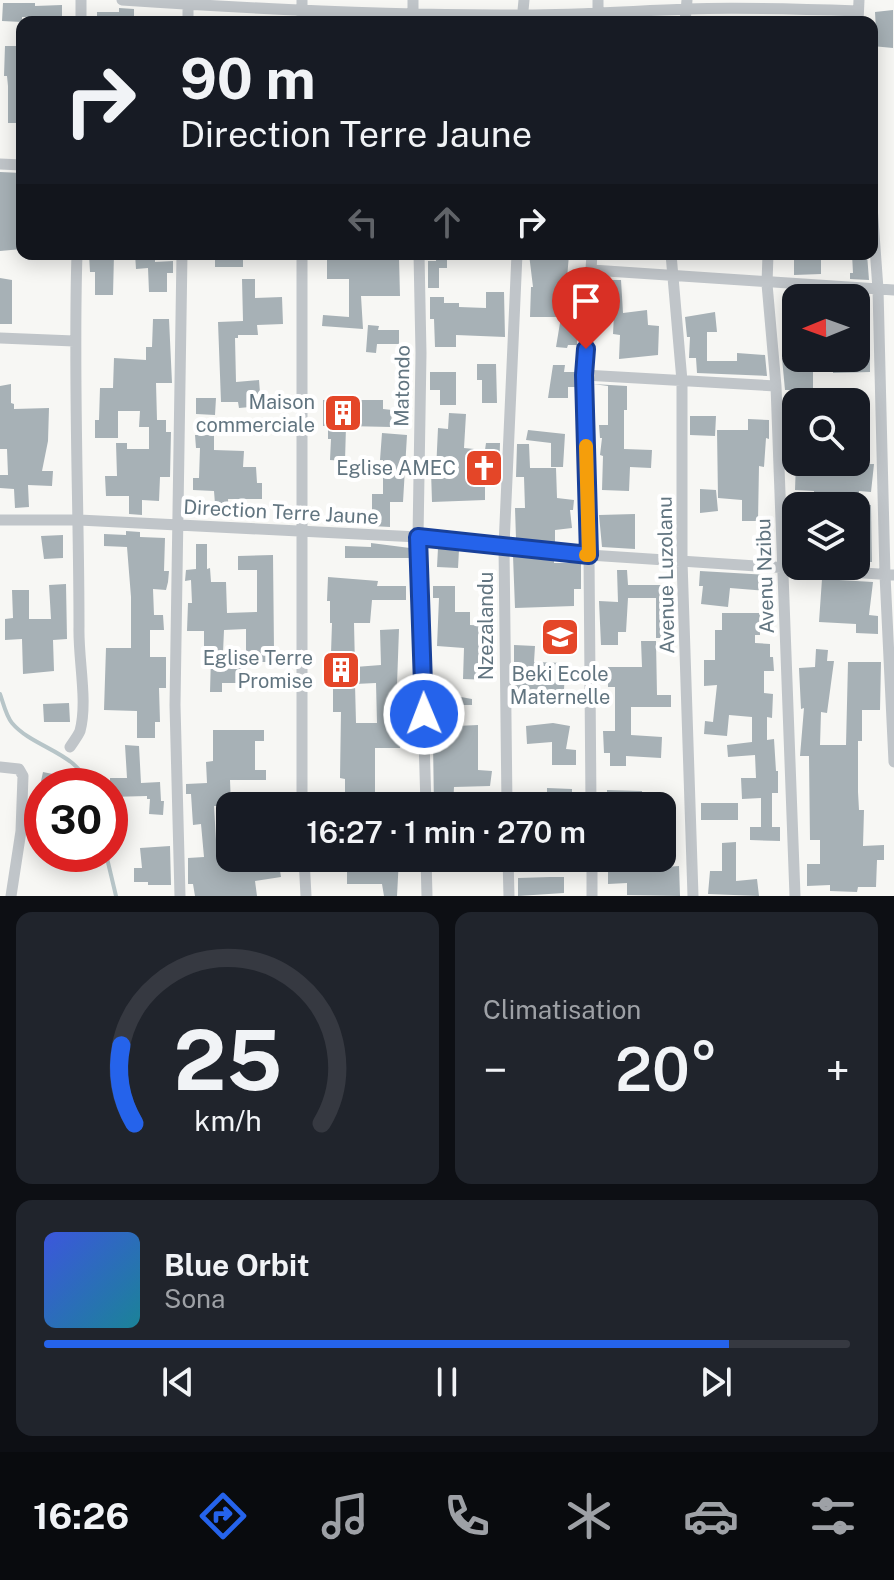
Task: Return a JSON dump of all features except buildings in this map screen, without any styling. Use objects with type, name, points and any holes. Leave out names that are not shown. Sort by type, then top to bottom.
[{"type":"street","points":[[122,0],[381,16]]},
{"type":"street","points":[[620,16],[686,10],[767,8],[858,11]]},
{"type":"street","points":[[767,8],[767,16]]},
{"type":"street","points":[[70,747],[80,733],[82,695],[78,634],[79,520],[74,341],[77,260]]},
{"type":"street","points":[[180,896],[175,705],[182,260]]},
{"type":"street","points":[[302,260],[302,792]]},
{"type":"street","name":"Matondo","points":[[419,260],[418,537],[426,792]]},
{"type":"street","name":"Nzezalandu","points":[[507,792],[504,546],[517,260]]},
{"type":"street","points":[[591,792],[584,375],[592,260]]},
{"type":"street","name":"Avenue Luzolanu","points":[[671,260],[682,381],[682,561],[693,896]]},
{"type":"street","name":"Avenu Nzibu","points":[[768,260],[782,568]]},
{"type":"street","points":[[876,260],[890,575],[894,762]]},
{"type":"street","points":[[592,270],[767,284],[894,290]]},
{"type":"street","points":[[0,338],[74,341]]},
{"type":"street","points":[[584,375],[776,386]]},
{"type":"street","name":"Direction Terre Jaune","points":[[0,520],[79,520],[418,537],[589,555],[782,568]]},
{"type":"street","name":"Direction Terre Jaune","points":[[870,574],[890,575]]},
{"type":"street","name":"Avenu Nzibu","points":[[782,580],[795,896]]},
{"type":"street","points":[[0,767],[19,769],[23,776],[21,831],[11,896]]},
{"type":"street","points":[[0,867],[15,869]]},
{"type":"street","points":[[305,872],[306,896]]},
{"type":"street","points":[[426,872],[427,896]]},
{"type":"street","points":[[508,872],[509,896]]},
{"type":"street","points":[[592,872],[592,896]]},
{"type":"waterway","points":[[0,694],[12,723],[31,739],[77,768]]},
{"type":"waterway","points":[[110,872],[116,896]]},
{"type":"slow traffic","points":[[586,446],[589,555],[586,555]]},
{"type":"place","name":"Maison commerciale","points":[[343,413]]},
{"type":"place","name":"Eglise AMEC","points":[[484,468]]},
{"type":"place","name":"Beki Ecole Maternelle","points":[[560,637]]},
{"type":"place","name":"Eglise Terre Promise","points":[[341,670]]},
{"type":"route","points":[[424,714],[418,537],[589,555],[586,349]]}]
